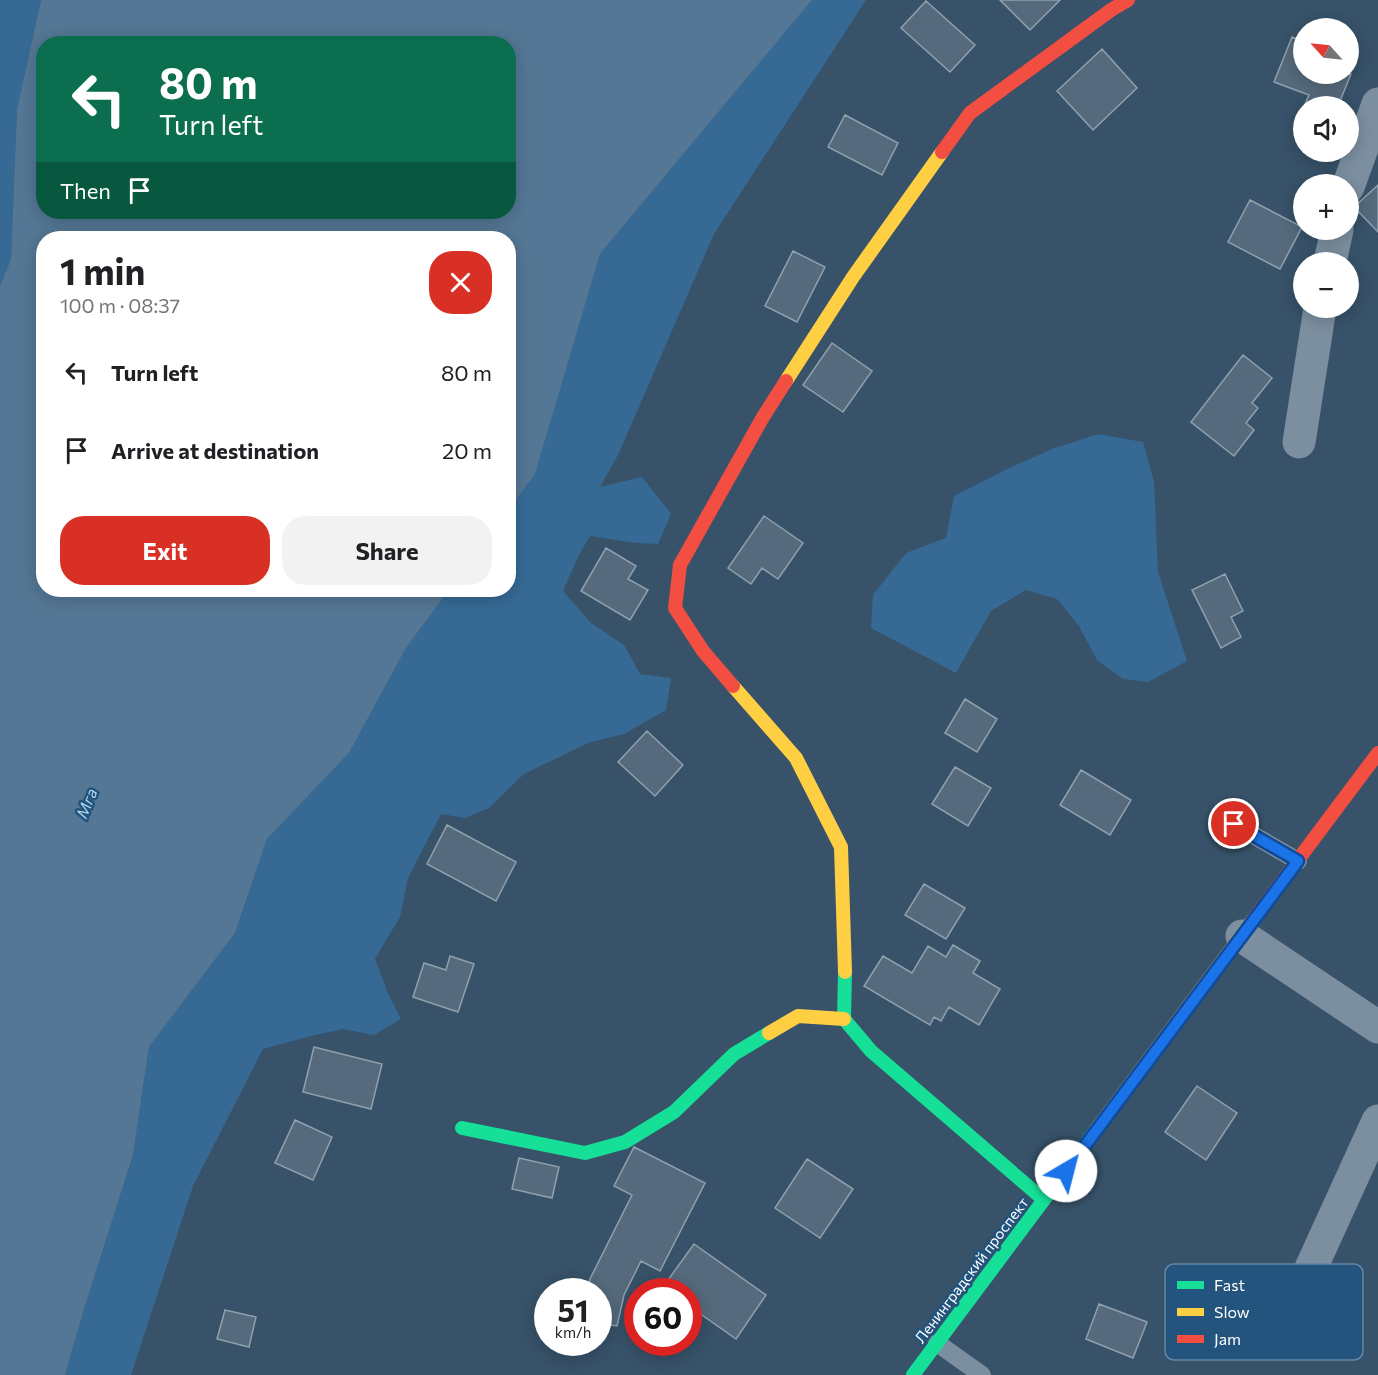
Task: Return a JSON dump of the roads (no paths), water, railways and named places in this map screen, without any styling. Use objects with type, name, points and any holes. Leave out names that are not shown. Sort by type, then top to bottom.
[{"type":"street","points":[[1044,1200],[872,1051],[844,1019],[845,953],[841,847],[796,758],[703,651],[675,608],[680,565],[769,407],[853,277],[970,113],[1128,0]]},
{"type":"street","points":[[1353,174],[1378,104]]},
{"type":"street","points":[[1299,442],[1318,318]]},
{"type":"street","name":"Ленинградский проспект","points":[[913,1375],[1378,753]]},
{"type":"street","points":[[1242,936],[1378,1027]]},
{"type":"street","points":[[462,1128],[585,1153],[626,1142],[674,1112],[734,1054],[798,1016],[844,1019]]},
{"type":"street","points":[[1313,1264],[1378,1121]]},
{"type":"lane","points":[[1234,824],[1298,861]]},
{"type":"lane","points":[[937,1343],[982,1375]]},
{"type":"water","name":"Мга","points":[[41,0],[812,0],[600,254],[535,474],[516,500],[516,231],[36,231],[36,597],[444,597],[406,648],[349,753],[267,839],[235,933],[149,1047],[133,1155],[65,1375],[0,1375],[0,286],[11,259],[17,109]]}]
